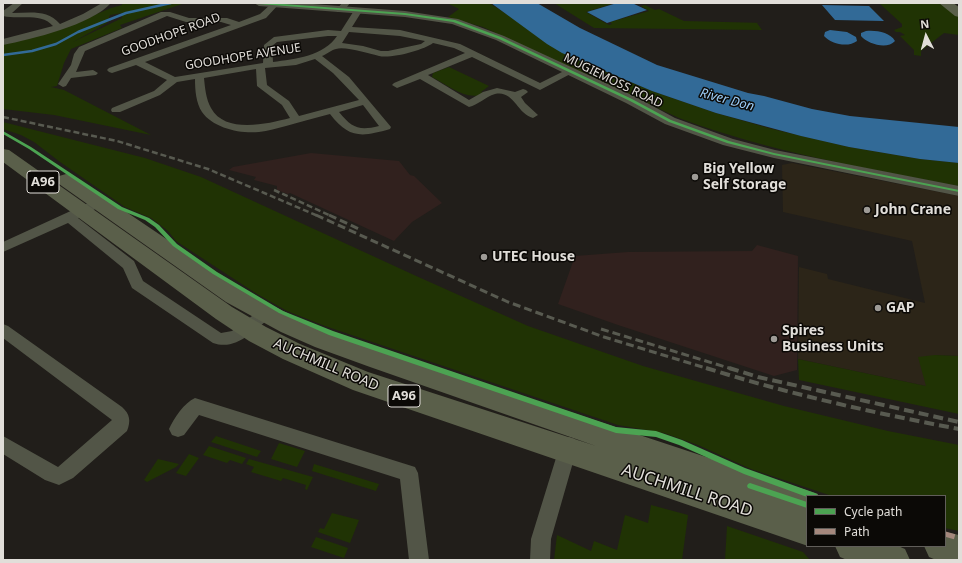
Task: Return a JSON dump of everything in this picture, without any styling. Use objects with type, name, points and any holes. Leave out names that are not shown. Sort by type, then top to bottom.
[{"type":"main road","points":[[945,3],[959,13]]},
{"type":"main road","name":"AUCHMILL ROAD","points":[[3,138],[84,210]]},
{"type":"main road","name":"AUCHMILL ROAD","points":[[3,154],[84,210],[193,291],[256,321],[299,357],[340,374],[806,505]]},
{"type":"main road","name":"AUCHMILL ROAD","points":[[572,438],[806,531]]},
{"type":"main road","points":[[854,547],[894,560]]},
{"type":"main road","points":[[945,547],[959,550]]},
{"type":"street","points":[[4,13],[19,3]]},
{"type":"street","points":[[3,42],[58,27],[86,17],[107,3]]},
{"type":"street","name":"MUGIEMOSS ROAD","points":[[259,3],[343,6],[358,11],[424,16],[454,21],[500,38],[571,71],[670,121],[728,142],[774,154],[959,191]]},
{"type":"street","name":"GOODHOPE ROAD","points":[[112,70],[138,62],[263,16],[275,4]]},
{"type":"street","name":"GOODHOPE AVENUE","points":[[138,62],[174,80],[264,65],[296,62],[316,56],[336,45],[358,11]]},
{"type":"street","points":[[4,13],[10,15],[44,16],[51,19],[58,27]]},
{"type":"street","name":"GOODHOPE ROAD","points":[[63,84],[75,67],[78,53],[84,48],[165,14],[171,14],[189,20],[222,19],[240,24]]},
{"type":"street","points":[[296,121],[284,100],[262,86],[268,45],[274,40],[345,31],[400,34],[463,47],[540,87],[571,71]]},
{"type":"street","points":[[336,45],[388,54],[424,46],[432,40]]},
{"type":"street","points":[[397,85],[473,53]]},
{"type":"street","points":[[316,56],[330,64],[386,127],[368,132],[352,130],[346,128],[333,111]]},
{"type":"street","points":[[69,75],[93,73]]},
{"type":"street","points":[[421,75],[469,104],[496,90],[511,94],[533,115]]},
{"type":"street","points":[[199,76],[201,100],[212,117],[218,123],[257,130],[364,102]]},
{"type":"street","points":[[116,110],[157,92],[174,80]]},
{"type":"street","points":[[511,94],[532,84]]},
{"type":"street","points":[[3,247],[84,210]]},
{"type":"street","points":[[3,330],[116,412],[121,417],[122,425],[67,472],[59,476],[51,474],[3,444]]},
{"type":"street","points":[[178,430],[194,406],[409,473],[419,560]]},
{"type":"street","points":[[540,560],[541,539],[572,438]]},
{"type":"shaded area","points":[[311,153],[399,161],[410,175],[414,176],[442,203],[412,222],[394,241],[290,193],[288,194],[277,190],[277,186],[254,180],[256,177],[229,170],[233,167]]},
{"type":"shaded area","points":[[792,163],[959,196],[959,356],[935,355],[926,386],[798,359],[799,267],[827,274],[828,279],[925,303],[912,241],[783,212],[782,165]]},
{"type":"shaded area","points":[[757,245],[798,256],[797,370],[774,376],[558,304],[575,256],[628,252],[752,251]]},
{"type":"green space","points":[[122,3],[185,3],[120,25],[122,28],[71,49],[64,63],[57,86],[51,87],[64,90],[151,135],[54,115],[3,109],[3,42],[66,27],[111,8],[122,5]],"holes":[[[122,13],[122,18],[73,42],[107,23],[110,15]]]},
{"type":"green space","points":[[447,3],[489,3],[584,63],[652,91],[716,113],[772,129],[849,147],[920,159],[959,163],[959,186],[853,166],[783,150],[713,130],[679,118],[483,27],[448,17],[459,9]]},
{"type":"green space","points":[[554,3],[615,3],[586,12],[609,25],[612,24],[610,22],[649,11],[641,6],[645,5],[655,10],[659,9],[684,21],[765,23],[757,23],[762,30],[594,28]]},
{"type":"green space","points":[[879,3],[940,3],[959,17],[959,35],[944,33],[921,51],[921,56],[914,55],[914,50],[900,36],[905,35],[894,30],[902,27],[902,24]]},
{"type":"green space","points":[[449,67],[489,86],[481,92],[484,94],[477,96],[463,94],[432,77],[433,73]]},
{"type":"green space","points":[[3,122],[145,158],[201,177],[528,326],[643,366],[784,406],[888,431],[959,445],[959,531],[946,528],[946,495],[829,495],[751,469],[698,445],[664,433],[618,425],[325,326],[287,311],[257,294],[176,241],[168,231],[151,218],[125,207],[34,142],[21,135],[3,129]]},
{"type":"green space","points":[[935,355],[959,356],[959,414],[799,380],[798,359],[926,386],[918,357]]},
{"type":"green space","points":[[216,436],[261,451],[257,457],[211,442]]},
{"type":"green space","points":[[279,443],[305,451],[297,467],[271,459]]},
{"type":"green space","points":[[209,446],[246,458],[242,464],[230,460],[227,463],[203,455]]},
{"type":"green space","points":[[189,454],[199,458],[186,476],[176,473]]},
{"type":"green space","points":[[158,459],[179,464],[147,482],[144,480]]},
{"type":"green space","points":[[249,459],[313,477],[307,490],[305,489],[306,485],[283,478],[281,481],[251,472],[254,467],[246,464]]},
{"type":"green space","points":[[314,464],[379,484],[376,491],[312,471]]},
{"type":"green space","points":[[651,505],[688,515],[682,560],[554,560],[557,535],[591,551],[594,541],[617,550],[625,515],[648,523]]},
{"type":"green space","points":[[332,513],[359,520],[350,543],[318,532],[320,528],[324,529]]},
{"type":"green space","points":[[727,526],[803,552],[810,560],[725,560]]},
{"type":"green space","points":[[316,537],[348,548],[344,558],[311,547]]},
{"type":"water","name":"River Don","points":[[491,3],[537,3],[580,28],[657,65],[748,93],[812,109],[850,116],[959,127],[959,163],[920,159],[849,147],[801,136],[716,113],[652,91],[562,53],[547,44]]},
{"type":"water","points":[[617,3],[632,3],[647,10],[607,23],[587,12]]},
{"type":"water","points":[[822,5],[869,6],[884,21],[835,20]]},
{"type":"water","points":[[830,30],[847,32],[856,37],[857,41],[844,45],[835,43],[824,36],[825,32]]},
{"type":"water","points":[[866,31],[882,32],[893,38],[895,41],[892,44],[878,45],[864,39],[861,36],[861,33]]},
{"type":"waterway","points":[[3,55],[32,51],[56,44],[78,32],[126,13],[171,3]]},
{"type":"railway","points":[[3,117],[117,141],[208,169],[318,216]]},
{"type":"railway","points":[[274,190],[331,216]]},
{"type":"railway","points":[[316,215],[508,302],[604,337],[709,369]]},
{"type":"railway","points":[[329,215],[359,229]]},
{"type":"railway","points":[[601,329],[732,369]]},
{"type":"railway","points":[[706,368],[832,402],[959,429]]},
{"type":"railway","points":[[729,368],[758,377],[959,422]]},
{"type":"marked path","points":[[946,534],[959,538]]},
{"type":"cycle path","points":[[259,3],[405,14],[454,21],[500,38],[631,100],[670,121],[728,142],[774,154],[959,191]]},
{"type":"cycle path","points":[[3,132],[30,148],[120,208],[147,219],[157,226],[175,245],[215,273],[281,312],[331,333],[616,430],[656,434],[680,442],[744,471],[812,495]]},
{"type":"cycle path","points":[[750,486],[806,505]]},
{"type":"place","name":"Big Yellow Self Storage","points":[[695,177]]},
{"type":"place","name":"John Crane","points":[[867,210]]},
{"type":"place","name":"UTEC House","points":[[484,257]]},
{"type":"place","name":"GAP","points":[[878,308]]},
{"type":"place","name":"Spires Business Units","points":[[774,339]]}]
